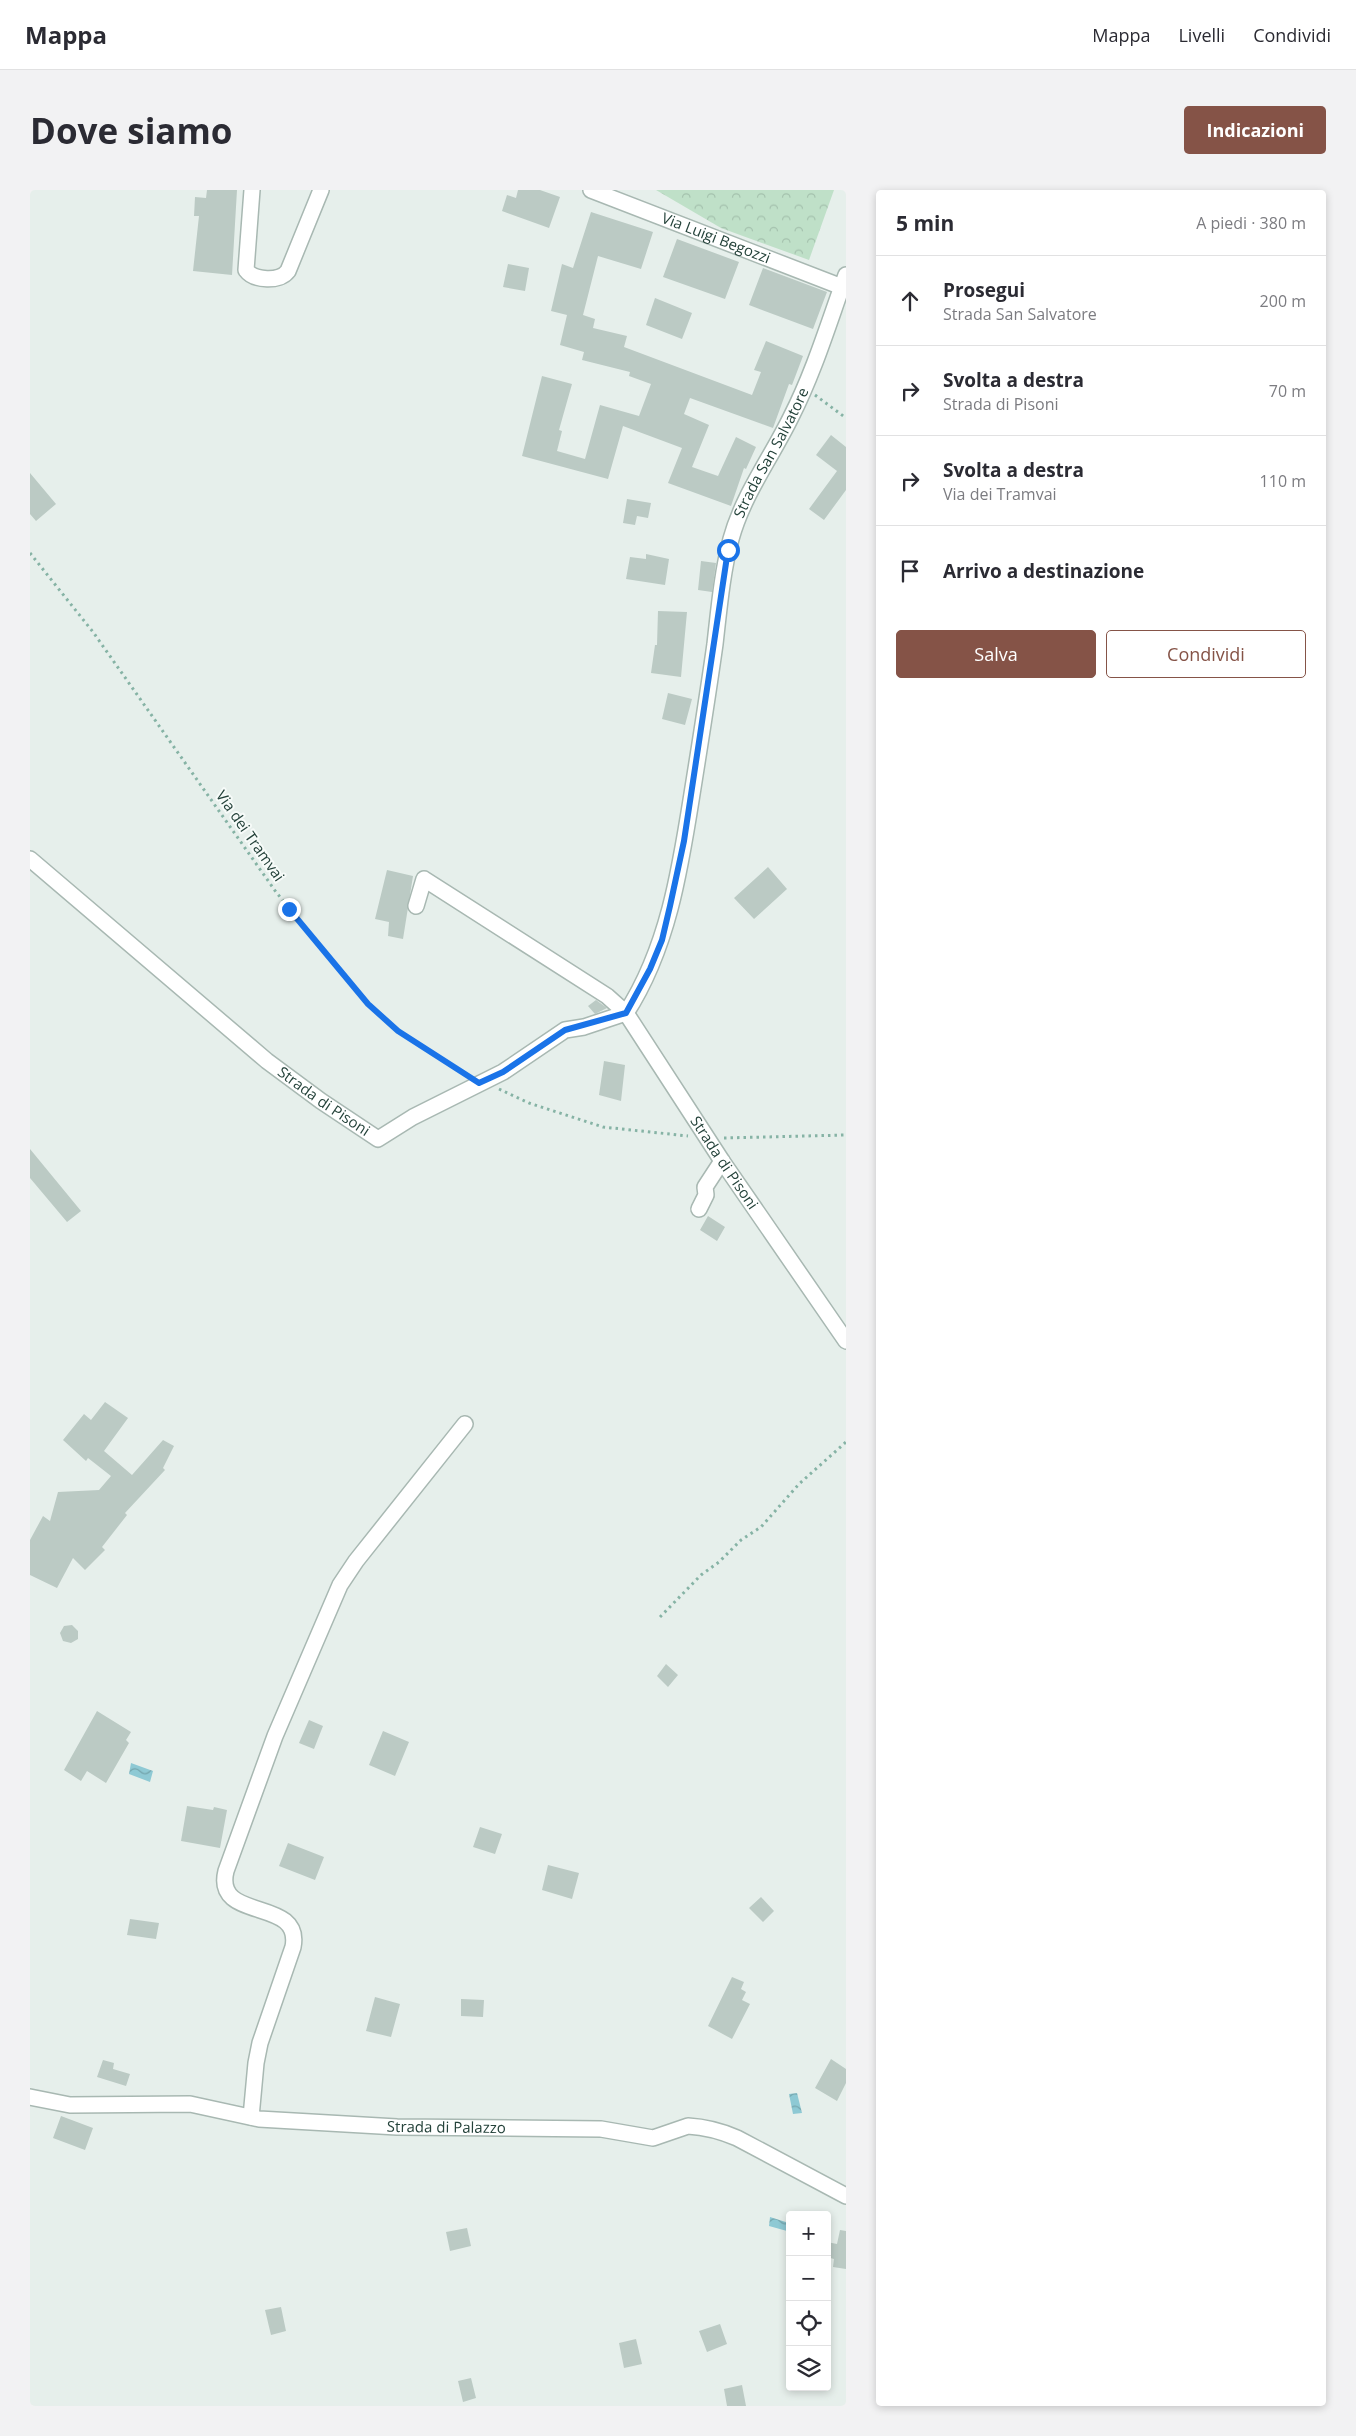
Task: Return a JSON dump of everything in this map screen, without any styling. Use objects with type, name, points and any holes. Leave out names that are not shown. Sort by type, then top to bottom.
[{"type":"street","points":[[252,190],[246,270],[252,276],[277,279],[282,278],[288,272],[321,190]]},
{"type":"street","name":"Via Luigi Begozzi","points":[[591,190],[626,197],[844,281]]},
{"type":"street","name":"Strada San Salvatore","points":[[626,1013],[650,969],[662,940],[670,906],[686,831],[708,696],[724,574],[732,533],[748,496],[805,388],[844,281]]},
{"type":"street","name":"Strada di Pisoni","points":[[30,859],[267,1061],[378,1140],[413,1117],[503,1072],[565,1030],[626,1013],[722,1161],[846,1341]]},
{"type":"street","points":[[416,906],[424,879],[607,996],[626,1013]]},
{"type":"street","points":[[699,1209],[706,1195],[705,1187],[722,1161]]},
{"type":"street","points":[[251,2117],[258,2053],[293,1947],[294,1934],[292,1927],[284,1919],[239,1902],[229,1896],[224,1885],[226,1871],[275,1736],[340,1586],[364,1551],[465,1424]]},
{"type":"street","name":"Strada di Palazzo","points":[[30,2097],[70,2105],[190,2104],[251,2117],[397,2127],[601,2129],[653,2138],[693,2126],[718,2131],[737,2138],[846,2196]]},
{"type":"path","points":[[805,388],[846,418]]},
{"type":"path","name":"Via dei Tramvai","points":[[30,553],[93,632],[276,892],[368,1004],[398,1031],[479,1083],[496,1088],[529,1103],[604,1127],[709,1139],[846,1135]]},
{"type":"path","points":[[660,1617],[701,1575],[719,1562],[741,1540],[761,1527],[799,1484],[846,1442]]},
{"type":"green space","points":[[656,190],[834,190],[809,260],[721,228]]},
{"type":"water","points":[[131,1763],[153,1771],[150,1782],[129,1774]]},
{"type":"water","points":[[797,2093],[802,2113],[793,2114],[789,2094]]},
{"type":"water","points":[[770,2217],[786,2222],[786,2231],[769,2226]]},
{"type":"building","points":[[207,190],[237,190],[232,275],[193,271],[199,216],[194,216],[195,197],[206,198]]},
{"type":"building","points":[[518,190],[540,190],[560,197],[549,228],[502,211],[507,195],[516,198]]},
{"type":"building","points":[[591,212],[653,232],[641,269],[598,256],[583,315],[595,319],[593,328],[627,336],[624,347],[752,395],[761,372],[754,370],[766,341],[803,356],[792,385],[789,384],[773,428],[690,398],[684,414],[709,425],[692,467],[718,476],[736,437],[756,447],[746,469],[744,468],[731,506],[668,483],[682,448],[623,426],[608,479],[522,456],[542,376],[572,384],[559,430],[562,431],[557,451],[585,459],[600,405],[639,416],[651,384],[629,376],[630,372],[582,360],[584,352],[560,345],[567,315],[551,311],[562,264],[573,268]]},
{"type":"building","points":[[677,239],[739,262],[725,299],[663,277]]},
{"type":"building","points":[[508,264],[529,268],[525,291],[503,287]]},
{"type":"building","points":[[763,268],[827,292],[813,329],[749,305]]},
{"type":"building","points":[[655,298],[692,313],[682,339],[646,325]]},
{"type":"building","points":[[831,435],[846,447],[846,490],[824,520],[809,509],[837,471],[816,455]]},
{"type":"building","points":[[30,473],[56,504],[36,521],[30,514]]},
{"type":"building","points":[[627,499],[651,503],[648,518],[637,516],[635,525],[623,523]]},
{"type":"building","points":[[646,554],[669,559],[665,585],[626,579],[630,557],[646,559]]},
{"type":"building","points":[[701,561],[716,563],[712,592],[698,590]]},
{"type":"building","points":[[658,611],[687,612],[681,677],[651,673],[655,645],[657,645]]},
{"type":"building","points":[[668,693],[692,699],[685,725],[662,719]]},
{"type":"building","points":[[768,867],[787,889],[754,919],[734,898]]},
{"type":"building","points":[[387,870],[413,876],[403,939],[388,936],[389,922],[375,919]]},
{"type":"building","points":[[596,1000],[607,1008],[595,1014],[588,1006]]},
{"type":"building","points":[[604,1061],[625,1065],[621,1101],[599,1095]]},
{"type":"building","points":[[30,1149],[81,1211],[67,1222],[30,1178]]},
{"type":"building","points":[[708,1216],[725,1227],[717,1241],[700,1230]]},
{"type":"building","points":[[105,1402],[128,1418],[104,1451],[132,1475],[163,1440],[174,1446],[163,1468],[165,1470],[125,1513],[127,1515],[102,1547],[105,1550],[85,1570],[73,1558],[57,1588],[30,1575],[30,1540],[43,1516],[50,1521],[58,1492],[99,1490],[111,1476],[88,1458],[86,1461],[63,1440],[84,1414],[91,1420]]},
{"type":"building","points":[[72,1625],[78,1631],[78,1639],[71,1643],[63,1641],[60,1633],[64,1626]]},
{"type":"building","points":[[666,1664],[678,1675],[668,1687],[657,1676]]},
{"type":"building","points":[[97,1711],[131,1732],[126,1740],[129,1743],[106,1783],[87,1771],[81,1781],[64,1770]]},
{"type":"building","points":[[309,1720],[323,1726],[314,1749],[299,1743]]},
{"type":"building","points":[[383,1731],[409,1742],[395,1776],[369,1765]]},
{"type":"building","points":[[187,1806],[213,1810],[214,1807],[227,1810],[220,1848],[181,1841]]},
{"type":"building","points":[[480,1827],[502,1834],[495,1854],[473,1847]]},
{"type":"building","points":[[288,1843],[324,1857],[315,1880],[279,1866]]},
{"type":"building","points":[[548,1865],[579,1873],[572,1899],[542,1890]]},
{"type":"building","points":[[761,1897],[774,1911],[763,1922],[749,1908]]},
{"type":"building","points":[[130,1919],[159,1923],[156,1939],[127,1935]]},
{"type":"building","points":[[732,1977],[744,1982],[741,1989],[746,1992],[742,2000],[750,2004],[732,2039],[708,2026]]},
{"type":"building","points":[[375,1997],[400,2004],[391,2037],[366,2031]]},
{"type":"building","points":[[461,1999],[484,2000],[483,2017],[461,2016]]},
{"type":"building","points":[[831,2059],[846,2069],[846,2083],[837,2101],[815,2088]]},
{"type":"building","points":[[103,2060],[114,2063],[113,2069],[130,2074],[126,2086],[97,2077]]},
{"type":"building","points":[[61,2116],[93,2128],[85,2150],[53,2138]]},
{"type":"building","points":[[467,2228],[471,2246],[450,2251],[446,2232]]},
{"type":"building","points":[[840,2230],[846,2231],[846,2269],[833,2267],[834,2259],[831,2258],[831,2243],[837,2244]]},
{"type":"building","points":[[281,2307],[286,2331],[271,2335],[265,2310]]},
{"type":"building","points":[[720,2324],[727,2344],[707,2352],[699,2331]]},
{"type":"building","points":[[636,2339],[642,2364],[624,2368],[619,2343]]},
{"type":"building","points":[[471,2378],[476,2398],[463,2402],[458,2381]]},
{"type":"building","points":[[742,2385],[746,2406],[727,2406],[724,2389]]},
{"type":"route","points":[[289,909],[368,1004],[398,1031],[479,1083],[503,1072],[565,1030],[584,1027],[626,1013],[644,983],[662,940],[670,906],[684,841],[708,696],[728,550]]}]
